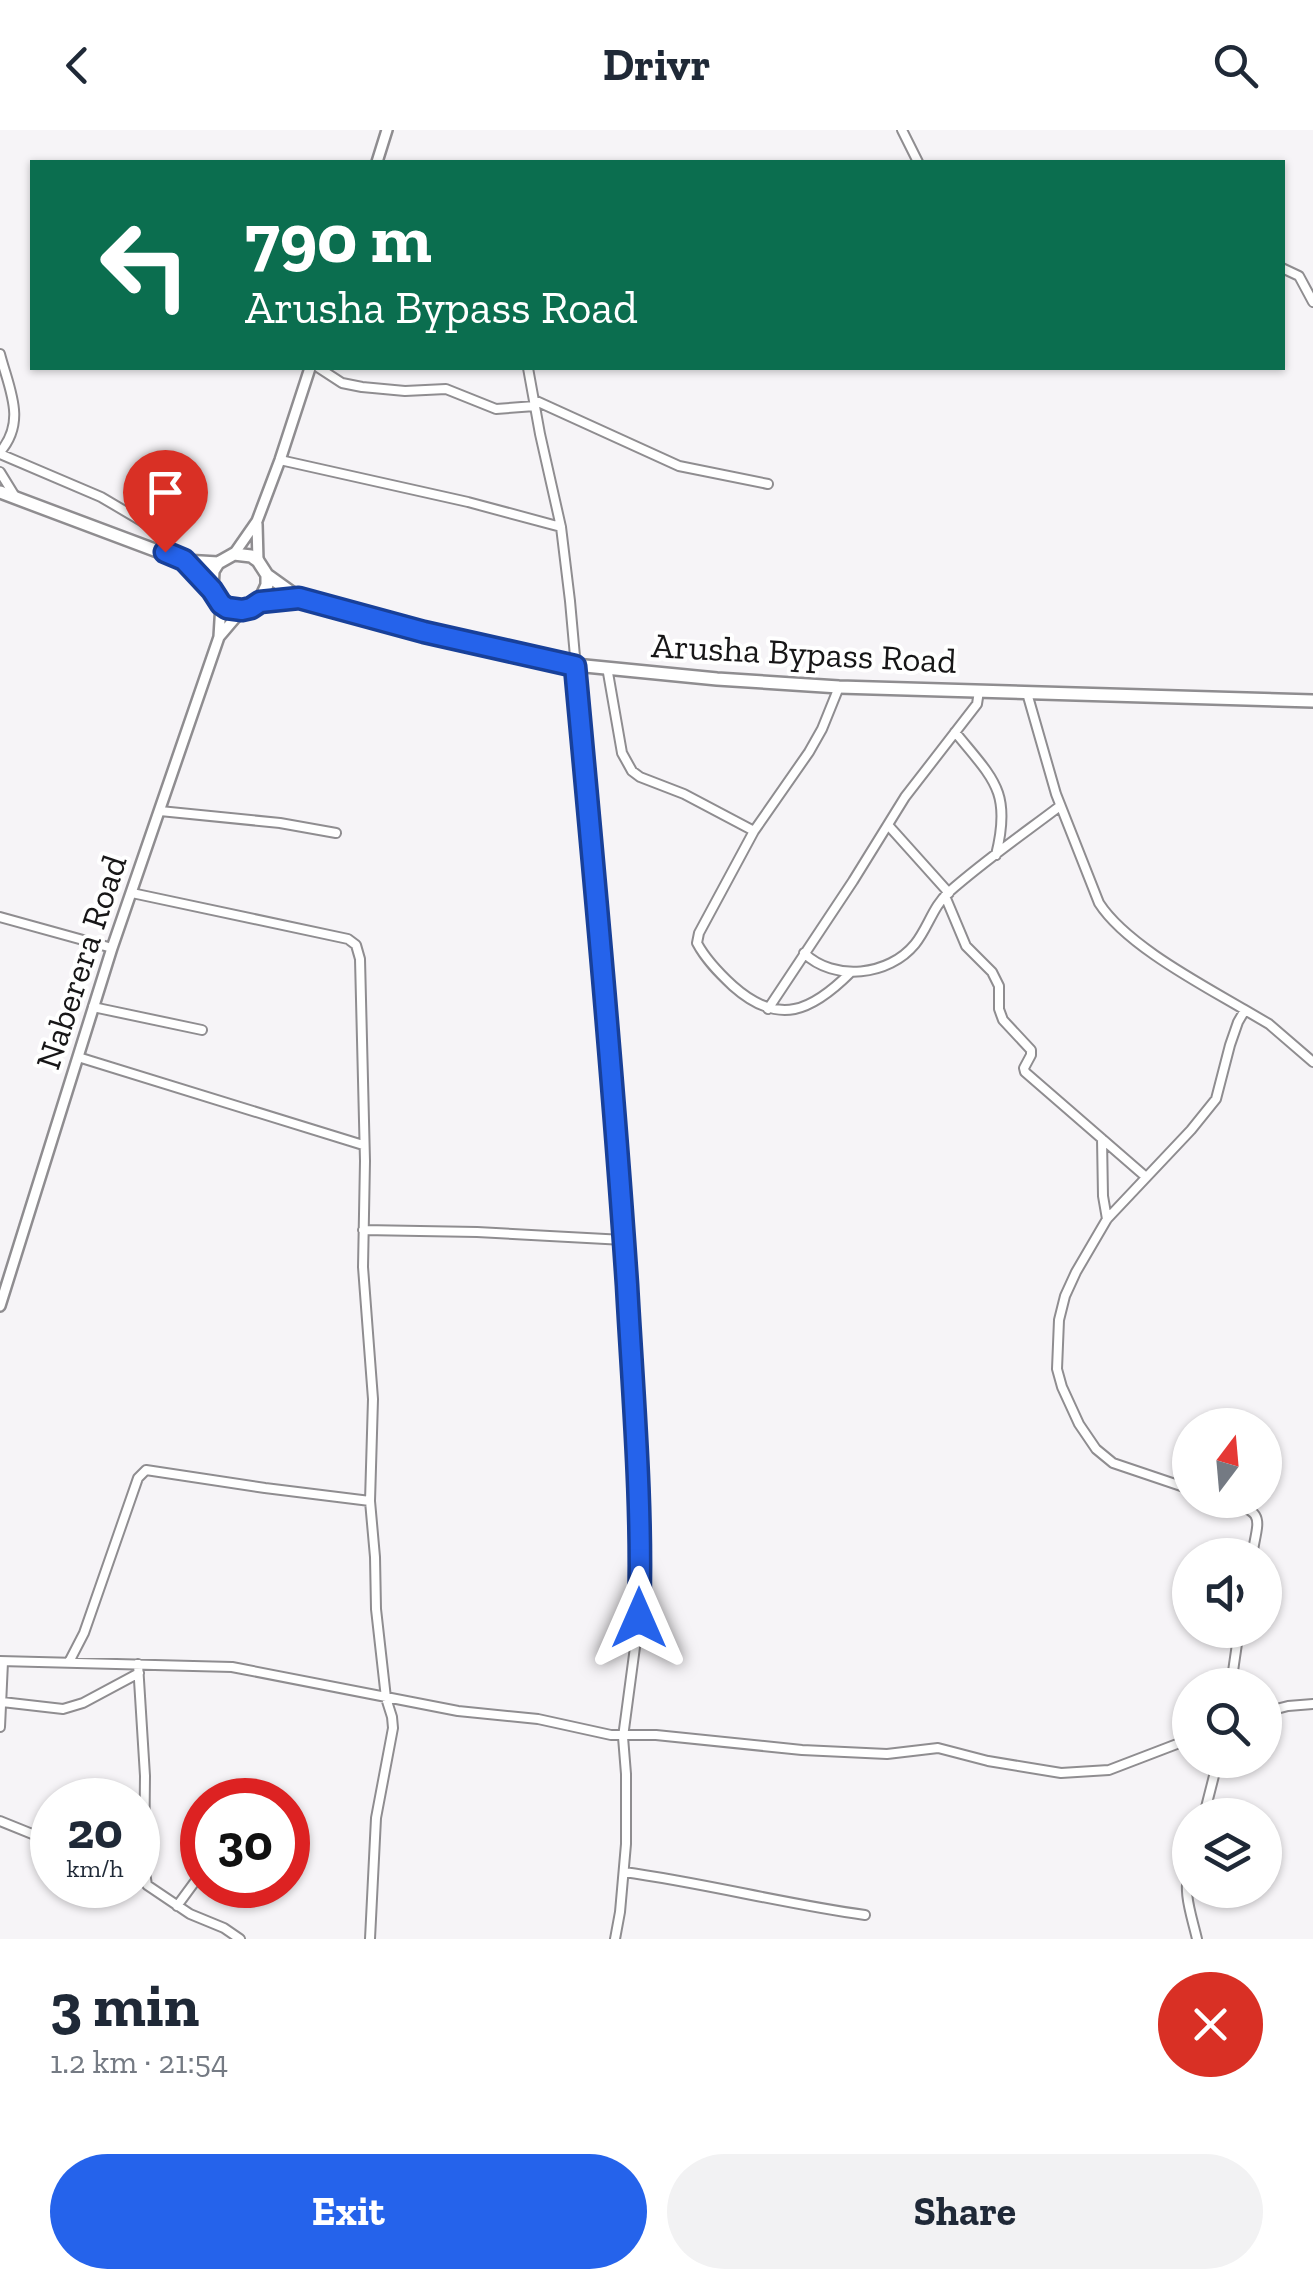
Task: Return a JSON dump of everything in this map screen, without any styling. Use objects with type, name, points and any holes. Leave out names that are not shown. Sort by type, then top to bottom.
[{"type":"main road","points":[[0,492],[184,560],[218,562],[242,554],[258,561]]},
{"type":"main road","points":[[184,560],[221,604],[242,610]]},
{"type":"main road","name":"Arusha Bypass Road","points":[[258,561],[267,576],[299,598],[424,632],[575,666],[838,687],[1313,701]]},
{"type":"main road","points":[[212,590],[213,571],[218,562]]},
{"type":"main road","points":[[260,602],[267,576]]},
{"type":"main road","name":"Arusha Bypass Road","points":[[242,610],[260,602],[299,598]]},
{"type":"street","points":[[378,160],[387,130]]},
{"type":"street","points":[[902,130],[917,160]]},
{"type":"street","points":[[1285,269],[1299,276],[1313,302]]},
{"type":"street","points":[[0,354],[15,411],[10,440],[0,453],[100,496],[159,533],[165,552]]},
{"type":"street","points":[[234,554],[257,521],[309,370]]},
{"type":"street","points":[[322,370],[342,382],[362,387],[446,389],[496,409],[535,403],[679,466],[768,484]]},
{"type":"street","points":[[528,370],[562,527],[600,934],[639,1492],[640,1593],[623,1736],[624,1872],[615,1939]]},
{"type":"street","points":[[280,460],[562,527]]},
{"type":"street","points":[[0,472],[16,498]]},
{"type":"street","points":[[257,521],[258,561]]},
{"type":"street","name":"Naberera Road","points":[[0,1306],[112,948],[219,637],[221,604]]},
{"type":"street","name":"Naberera Road","points":[[219,637],[242,610]]},
{"type":"street","points":[[607,668],[622,753],[632,771],[754,830]]},
{"type":"street","points":[[838,687],[822,729],[754,830],[697,943],[726,980],[758,1005],[768,1008],[795,1009],[814,1003],[851,972]]},
{"type":"street","points":[[768,1008],[905,798],[977,704],[979,691]]},
{"type":"street","points":[[1027,692],[1060,806],[1108,917],[1123,932],[1270,1024],[1313,1062]]},
{"type":"street","points":[[956,732],[1000,796],[1003,828],[996,855]]},
{"type":"street","points":[[804,953],[815,964],[851,972],[891,965],[916,942],[947,894],[1060,806]]},
{"type":"street","points":[[160,811],[336,833]]},
{"type":"street","points":[[888,825],[947,894],[966,946],[992,972],[999,986],[1003,1020],[1031,1050],[1025,1072],[1146,1177]]},
{"type":"street","points":[[132,893],[344,938],[356,945],[360,959],[365,1160],[363,1266],[373,1399],[370,1501],[376,1610],[393,1728],[376,1818],[370,1939]]},
{"type":"street","points":[[0,916],[112,948]]},
{"type":"street","points":[[94,1007],[202,1030]]},
{"type":"street","points":[[1172,1484],[1113,1463],[1096,1449],[1062,1387],[1056,1348],[1065,1296],[1107,1219],[1216,1099],[1230,1045],[1246,1010]]},
{"type":"street","points":[[78,1057],[363,1145]]},
{"type":"street","points":[[1102,1138],[1107,1219]]},
{"type":"street","points":[[364,1230],[624,1240]]},
{"type":"street","points":[[69,1662],[84,1633],[138,1478],[146,1470],[370,1501]]},
{"type":"street","points":[[0,1727],[1,1662],[69,1662],[138,1668],[232,1667],[458,1711],[538,1719],[623,1736],[656,1735],[887,1754],[938,1748],[1061,1774],[1109,1770],[1172,1746]]},
{"type":"street","points":[[2,1702],[62,1709],[83,1703],[138,1668]]},
{"type":"street","points":[[138,1668],[145,1778]]},
{"type":"street","points":[[1282,1708],[1313,1704]]},
{"type":"street","points":[[0,1821],[30,1833]]},
{"type":"street","points":[[624,1872],[865,1915]]},
{"type":"street","points":[[160,1895],[240,1939]]},
{"type":"street","points":[[177,1906],[180,1902]]},
{"type":"street","points":[[1188,1908],[1197,1939]]},
{"type":"route","points":[[165,552],[184,560],[221,604],[234,610],[251,608],[260,602],[299,598],[424,632],[575,666],[624,1240],[639,1492],[639,1618]]}]
